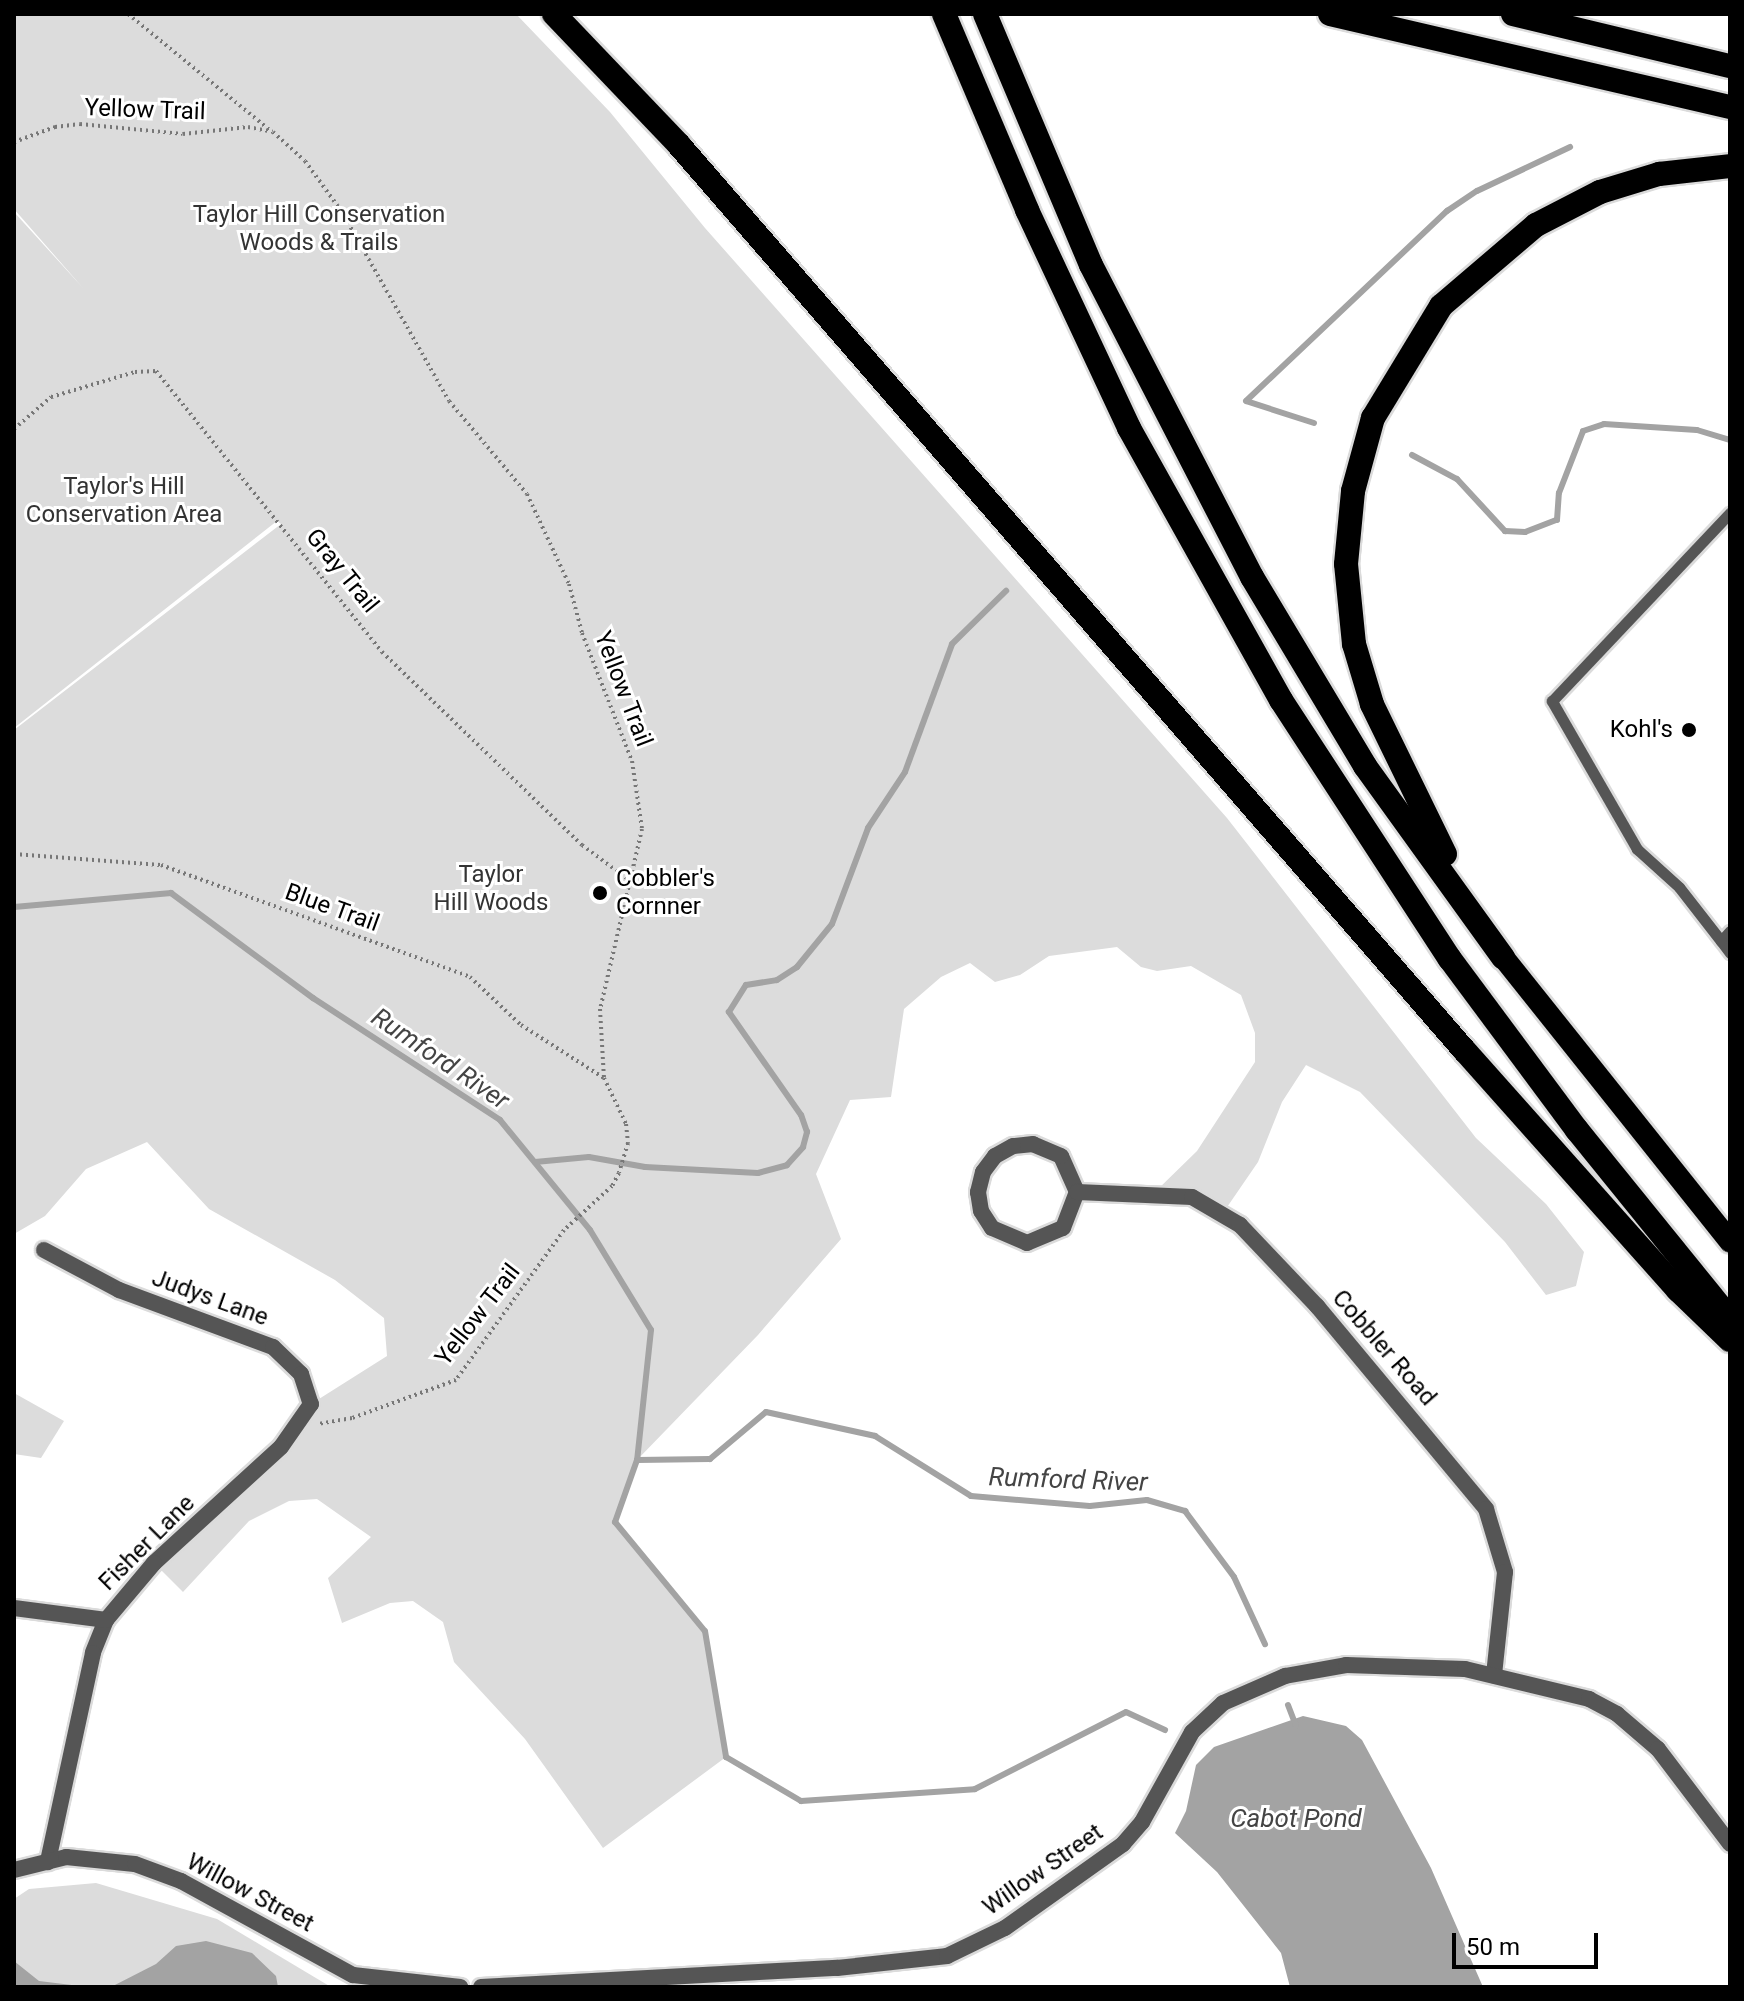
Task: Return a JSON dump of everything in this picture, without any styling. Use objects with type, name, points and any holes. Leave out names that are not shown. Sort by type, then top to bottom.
[{"type":"highway","points":[[554,14],[679,145],[1465,1051],[1678,1290],[1730,1340]]},
{"type":"highway","points":[[944,14],[1027,210],[1129,428],[1281,700],[1450,959],[1577,1130],[1730,1319]]},
{"type":"highway","points":[[985,14],[1091,265],[1252,577],[1365,766],[1503,957],[1730,1241]]},
{"type":"highway","points":[[1330,14],[1730,107]]},
{"type":"highway","points":[[1513,14],[1730,66]]},
{"type":"highway","points":[[1503,957],[1424,816],[1372,704],[1354,644],[1346,564],[1353,491],[1373,418],[1441,306],[1536,225],[1600,192],[1644,178],[1730,166]]},
{"type":"street","points":[[1033,1144],[1061,1156],[1077,1192],[1063,1228],[1027,1243],[1007,1239],[992,1228],[978,1192],[983,1172],[995,1156],[1013,1146],[1033,1144]]},
{"type":"street","name":"Cobbler Road","points":[[1077,1192],[1192,1197],[1240,1225],[1317,1306],[1486,1509],[1505,1572],[1494,1675]]},
{"type":"street","name":"Judys Lane","points":[[44,1250],[119,1290],[273,1347],[290,1361],[306,1387],[311,1404],[298,1427]]},
{"type":"street","name":"Fisher Lane","points":[[48,1862],[93,1653],[106,1620],[154,1563],[298,1427]]},
{"type":"street","points":[[14,1608],[106,1620]]},
{"type":"street","name":"Willow Street","points":[[481,1987],[880,1965],[947,1956],[1005,1928],[1123,1844],[1142,1822],[1192,1732],[1241,1692],[1311,1669],[1381,1662],[1494,1675],[1554,1687],[1617,1714],[1679,1771],[1730,1844]]},
{"type":"street","name":"Willow Street","points":[[14,1870],[66,1857],[135,1864],[181,1881],[353,1975],[460,1987]]},
{"type":"lane","points":[[1730,513],[1552,701],[1630,839],[1679,887],[1730,953]]},
{"type":"lane","points":[[1721,941],[1730,931]]},
{"type":"path","points":[[128,14],[273,132]]},
{"type":"path","name":"Yellow Trail","points":[[14,142],[80,124],[183,134],[248,127],[273,132],[305,161],[342,212],[449,401],[527,494],[569,584],[582,633],[632,761],[642,829],[633,883],[600,1009],[604,1078],[626,1124],[625,1158],[619,1173],[599,1199],[564,1230],[456,1380],[352,1418],[298,1427]]},
{"type":"path","name":"Gray Trail","points":[[14,429],[51,397],[135,372],[156,371],[382,652],[582,845],[633,883]]},
{"type":"path","name":"Blue Trail","points":[[14,854],[161,865],[470,977],[521,1025],[565,1058],[604,1078]]},
{"type":"green space","name":"Taylor Hill Woods","points":[[14,14],[516,14],[610,112],[705,228],[1227,818],[1476,1138],[1546,1204],[1584,1252],[1576,1286],[1546,1295],[1505,1242],[1360,1092],[1306,1065],[1282,1102],[1258,1162],[1223,1213],[1155,1192],[1197,1151],[1255,1062],[1255,1033],[1241,995],[1191,966],[1157,971],[1141,967],[1117,947],[1049,956],[1020,975],[995,982],[970,963],[941,977],[904,1009],[891,1097],[850,1100],[816,1174],[841,1239],[758,1335],[637,1460],[615,1522],[705,1631],[726,1757],[603,1848],[525,1739],[454,1662],[443,1622],[413,1601],[390,1603],[342,1623],[328,1578],[371,1537],[317,1499],[289,1501],[249,1521],[183,1592],[154,1563],[311,1404],[387,1356],[384,1318],[335,1280],[209,1209],[147,1142],[86,1169],[45,1216],[14,1234],[14,730],[281,524],[277,521],[14,728],[14,212],[83,288],[14,209]]},
{"type":"green space","points":[[14,1393],[64,1421],[41,1458],[14,1454]]},
{"type":"green space","points":[[96,1883],[217,1919],[331,1987],[14,1987],[14,1899],[29,1889]]},
{"type":"water","name":"Cabot Pond","points":[[1303,1716],[1346,1726],[1362,1740],[1431,1868],[1483,1987],[1290,1987],[1281,1953],[1217,1872],[1175,1833],[1186,1811],[1196,1765],[1214,1747]]},
{"type":"water","points":[[206,1941],[252,1953],[276,1976],[278,1987],[111,1987],[156,1964],[176,1946]]},
{"type":"water","points":[[14,1961],[39,1981],[88,1987],[14,1987]]},
{"type":"waterway","points":[[1314,423],[1246,401],[1447,211],[1477,191],[1570,147]]},
{"type":"waterway","points":[[1412,455],[1457,479],[1505,531],[1525,532],[1557,520],[1559,493],[1583,431],[1604,424],[1697,430],[1730,440]]},
{"type":"waterway","points":[[535,1162],[589,1157],[645,1167],[758,1173],[787,1165],[803,1147],[807,1132],[801,1115],[729,1012],[746,985],[777,980],[797,967],[832,924],[868,828],[905,772],[952,644],[1006,591]]},
{"type":"waterway","name":"Rumford River","points":[[14,907],[171,893],[313,998],[500,1120],[590,1230],[651,1330],[637,1460],[615,1522],[705,1631],[726,1757],[801,1801],[975,1789],[1126,1712],[1165,1730]]},
{"type":"waterway","name":"Rumford River","points":[[637,1460],[710,1459],[766,1412],[875,1436],[971,1496],[1090,1506],[1147,1500],[1185,1511],[1234,1577],[1265,1644]]},
{"type":"waterway","name":"Rumford River","points":[[1288,1705],[1296,1726]]},
{"type":"place","name":"Kohl's","points":[[1689,730]]},
{"type":"place","name":"Cobbler's Cornner","points":[[600,893]]},
{"type":"park label","name":"Taylor Hill Conservation Woods & Trails","points":[[319,229]]},
{"type":"park label","name":"Taylor's Hill Conservation Area","points":[[124,501]]}]
